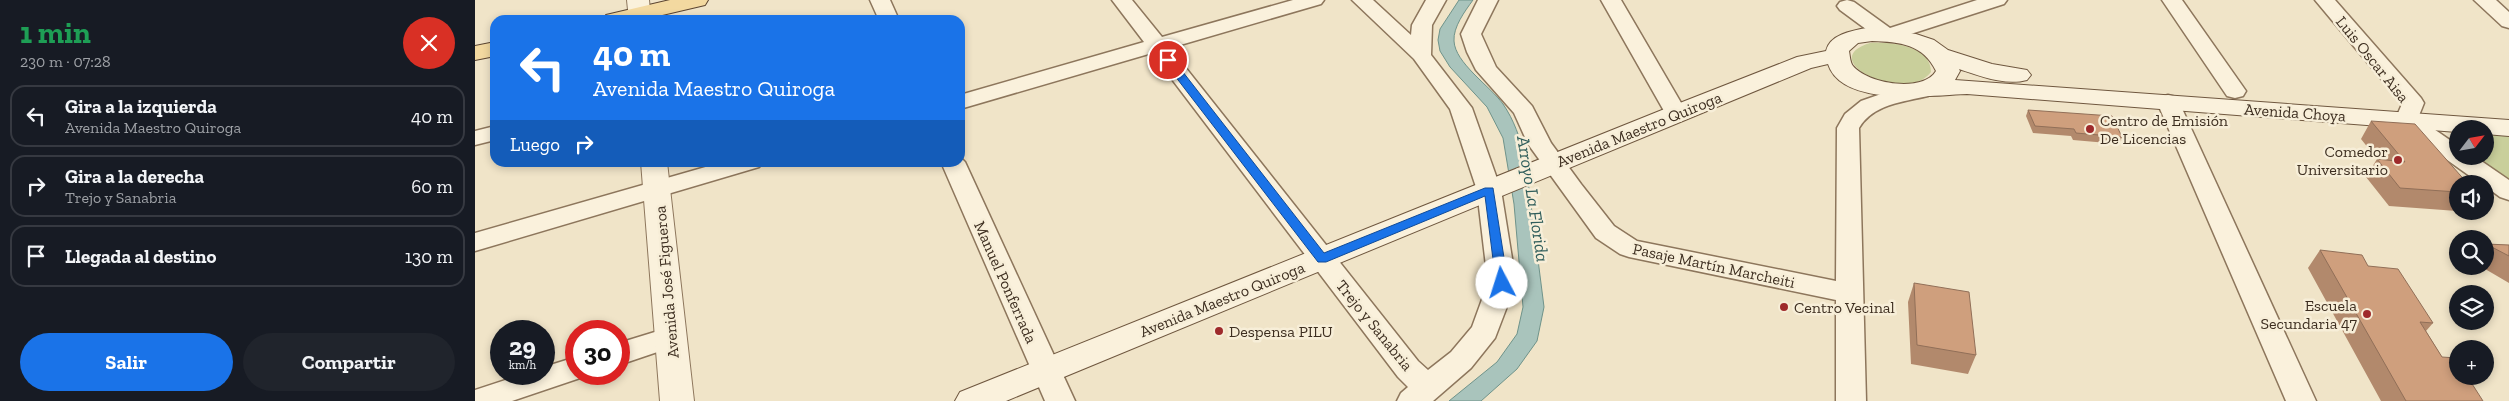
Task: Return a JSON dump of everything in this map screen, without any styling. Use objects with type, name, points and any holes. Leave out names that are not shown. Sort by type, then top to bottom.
[{"type":"main road","points":[[639,11],[697,0]]},
{"type":"main road","name":"Avenida Maestro Quiroga","points":[[971,401],[1677,113],[1840,49],[1861,35],[1887,34]]},
{"type":"main road","name":"Avenida Choya","points":[[1887,34],[1916,41],[1938,54],[1975,67],[2008,74],[2235,90],[2409,112],[2509,128]]},
{"type":"main road","name":"Avenida Choya","points":[[1840,49],[1839,64],[1846,72],[1871,86],[1904,92],[1967,87],[2168,102],[2409,112],[2509,110]]},
{"type":"main road","points":[[475,53],[490,50]]},
{"type":"main road","points":[[1926,90],[1943,82],[1948,74],[1947,65],[1938,54]]},
{"type":"main road","name":"Avenida José Figueroa","points":[[655,176],[677,401]]},
{"type":"street","points":[[880,0],[887,15]]},
{"type":"street","name":"Trejo y Sanabria","points":[[1122,0],[1408,369],[1420,395]]},
{"type":"street","points":[[965,101],[1314,0]]},
{"type":"street","points":[[1362,0],[1421,55],[1461,108],[1497,187],[1502,283],[1485,331],[1461,360],[1420,395]]},
{"type":"street","points":[[1421,55],[1421,25],[1436,0]]},
{"type":"street","name":"Pasaje Martín Marcheiti","points":[[1488,0],[1471,34],[1477,52],[1487,70],[1524,111],[1546,167],[1605,232],[1629,248],[1851,294]]},
{"type":"street","points":[[1611,0],[1677,113]]},
{"type":"street","points":[[1840,49],[1847,3],[1887,34],[1949,17],[1997,0]]},
{"type":"street","points":[[2172,0],[2235,90]]},
{"type":"street","name":"Luis Oscar Aisa","points":[[2325,0],[2409,112],[2449,148]]},
{"type":"street","points":[[2484,0],[2509,22]]},
{"type":"street","points":[[1938,54],[1935,44],[1938,30],[1949,17]]},
{"type":"street","points":[[1851,401],[1848,128],[1853,117],[1877,102],[1926,90]]},
{"type":"street","points":[[2168,102],[2301,401]]},
{"type":"street","points":[[475,138],[490,134]]},
{"type":"street","name":"Luis Oscar Aisa","points":[[2471,165],[2509,192]]},
{"type":"street","points":[[475,242],[655,176],[717,167]]},
{"type":"street","name":"Manuel Ponferrada","points":[[955,167],[1060,401]]},
{"type":"street","points":[[630,350],[671,336]]},
{"type":"street","points":[[477,401],[565,372]]},
{"type":"green space","points":[[1870,43],[1888,43],[1917,51],[1929,63],[1931,72],[1919,81],[1903,84],[1886,82],[1870,77],[1858,69],[1852,59],[1855,51]]},
{"type":"green space","points":[[2494,132],[2509,133],[2509,186],[2480,165],[2494,165]]},
{"type":"water","points":[[1459,0],[1473,0],[1455,30],[1454,41],[1456,49],[1460,58],[1507,110],[1519,136],[1525,157],[1544,307],[1537,341],[1517,369],[1481,401],[1449,401],[1497,362],[1517,334],[1523,307],[1514,204],[1503,138],[1487,107],[1450,67],[1440,51],[1438,40],[1440,29]]},
{"type":"building","points":[[2028,110],[2112,116],[2122,137],[2076,133],[2074,129],[2035,126]]},
{"type":"building","points":[[2371,121],[2415,124],[2449,162],[2449,165],[2460,175],[2449,175],[2449,191],[2400,188],[2377,159],[2405,162]]},
{"type":"building","points":[[2494,244],[2509,245],[2509,256],[2494,248]]},
{"type":"building","points":[[2320,250],[2362,255],[2368,266],[2398,269],[2433,323],[2420,322],[2442,357],[2449,358],[2449,385],[2473,385],[2483,401],[2406,401]]},
{"type":"building","points":[[1914,283],[1969,292],[1976,355],[1917,345]]},
{"type":"place","name":"Centro de Emisión De Licencias","points":[[2090,129]]},
{"type":"place","name":"Comedor Universitario","points":[[2398,160]]},
{"type":"place","name":"Centro Vecinal","points":[[1784,307]]},
{"type":"place","name":"Escuela Secundaria 47","points":[[2367,314]]},
{"type":"place","name":"Despensa PILU","points":[[1219,331]]},
{"type":"route","points":[[1168,60],[1322,259],[1489,190],[1497,236],[1502,283]]},
{"type":"water label","name":"Arroyo La Florida","points":[[1533,199]]}]
